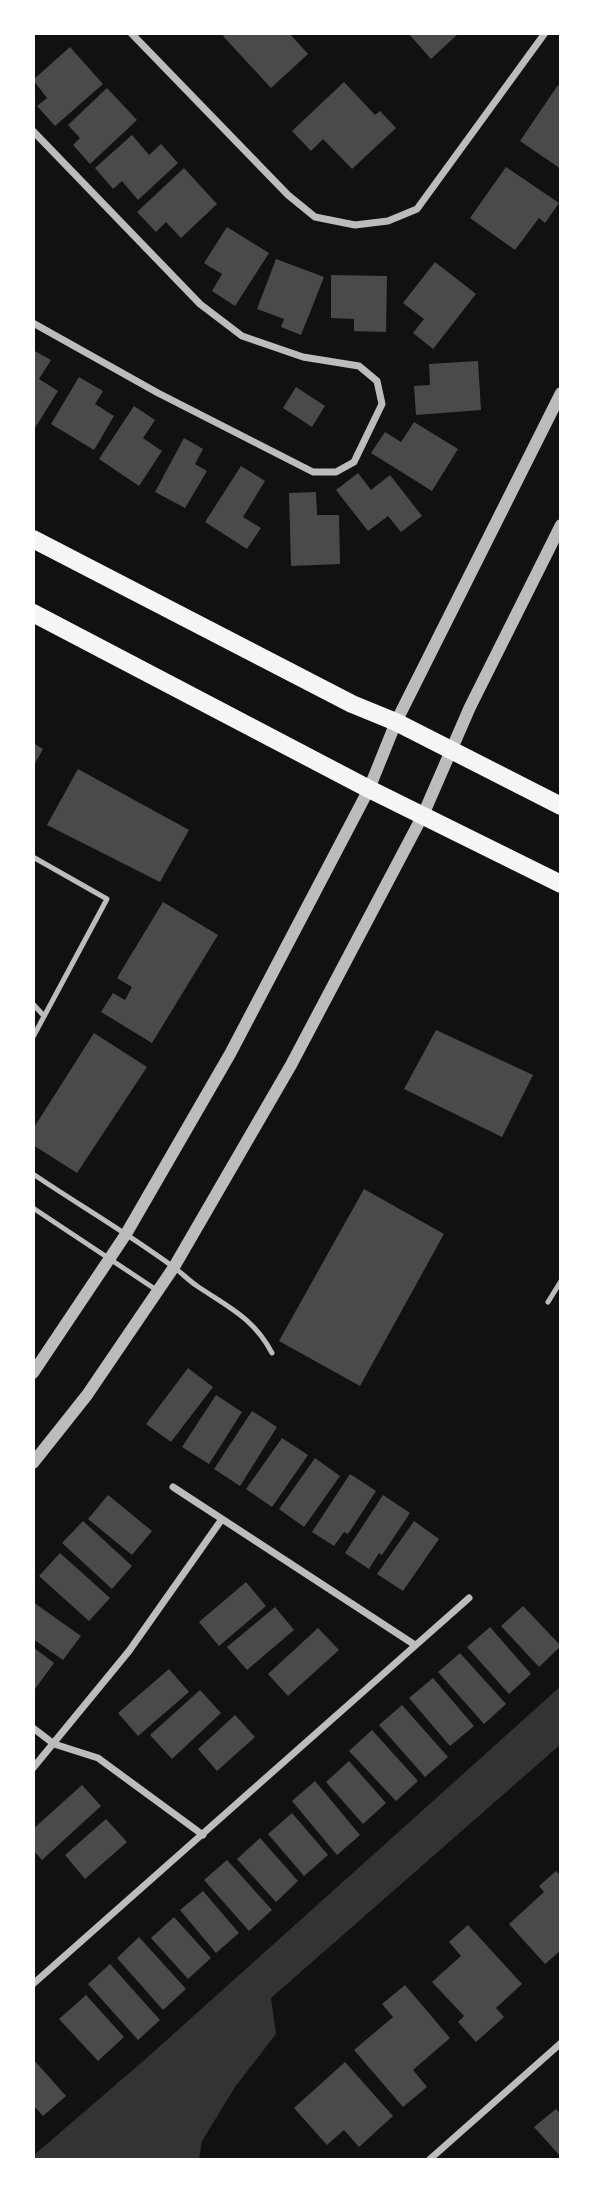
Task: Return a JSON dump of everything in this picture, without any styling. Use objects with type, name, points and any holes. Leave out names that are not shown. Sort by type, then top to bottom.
[{"type":"main road","points":[[33,539],[352,704],[396,722],[561,806]]},
{"type":"main road","points":[[33,613],[369,789],[561,884]]},
{"type":"street","points":[[131,33],[288,195],[315,216],[355,225],[388,221],[416,209],[545,33]]},
{"type":"street","points":[[33,131],[200,304],[242,336],[303,357],[359,366],[377,381],[382,404],[354,462],[336,472],[313,472],[158,393],[33,323]]},
{"type":"street","points":[[33,1373],[110,1260],[230,1054],[369,789],[396,722],[561,393]]},
{"type":"street","points":[[33,1463],[87,1395],[174,1267],[291,1065],[423,815],[450,750],[561,524]]},
{"type":"street","points":[[173,1487],[415,1646]]},
{"type":"street","points":[[33,1768],[129,1651],[222,1519]]},
{"type":"street","points":[[33,1984],[470,1598]]},
{"type":"street","points":[[33,1728],[54,1744],[98,1758],[203,1835]]},
{"type":"street","points":[[429,2160],[561,2043]]},
{"type":"lane","points":[[33,857],[107,899],[33,1037]]},
{"type":"lane","points":[[33,1004],[44,1016]]},
{"type":"lane","points":[[33,1174],[126,1234],[195,1285],[242,1315],[263,1335],[272,1353]]},
{"type":"lane","points":[[33,1208],[158,1291]]},
{"type":"lane","points":[[548,1302],[561,1281]]},
{"type":"shaded area","points":[[561,1686],[561,1744],[271,1998],[276,2034],[235,2087],[202,2141],[199,2160],[33,2160],[33,2156],[149,2056]]},
{"type":"building","points":[[227,33],[289,33],[308,54],[271,88],[223,36]]},
{"type":"building","points":[[408,33],[459,33],[431,59]]},
{"type":"building","points":[[70,47],[103,84],[55,126],[37,106],[47,98],[33,80]]},
{"type":"building","points":[[344,82],[375,115],[380,111],[396,128],[352,169],[323,139],[311,151],[292,131]]},
{"type":"building","points":[[558,85],[561,88],[561,169],[520,141]]},
{"type":"building","points":[[107,88],[137,120],[90,164],[73,145],[80,138],[68,125]]},
{"type":"building","points":[[132,135],[149,155],[161,144],[178,163],[138,200],[122,181],[113,189],[95,168]]},
{"type":"building","points":[[506,167],[559,203],[545,223],[539,218],[515,250],[470,218]]},
{"type":"building","points":[[184,168],[217,204],[181,238],[166,222],[156,232],[137,212]]},
{"type":"building","points":[[227,227],[269,253],[235,306],[212,291],[222,274],[204,263]]},
{"type":"building","points":[[276,259],[324,277],[301,335],[281,327],[284,319],[257,309]]},
{"type":"building","points":[[435,262],[476,294],[433,349],[413,333],[424,319],[403,303]]},
{"type":"building","points":[[331,275],[387,276],[386,332],[354,331],[354,319],[331,318]]},
{"type":"building","points":[[33,350],[51,360],[39,379],[58,391],[33,431]]},
{"type":"building","points":[[478,361],[481,410],[416,415],[414,386],[430,385],[429,364]]},
{"type":"building","points":[[79,377],[103,391],[95,404],[114,416],[94,450],[51,424]]},
{"type":"building","points":[[296,387],[325,406],[312,427],[283,408]]},
{"type":"building","points":[[134,406],[155,420],[143,438],[162,451],[139,486],[99,459]]},
{"type":"building","points":[[414,422],[458,449],[432,491],[371,453],[385,432],[401,442]]},
{"type":"building","points":[[184,438],[203,449],[195,464],[207,471],[185,508],[155,492]]},
{"type":"building","points":[[241,466],[265,481],[243,517],[261,528],[247,549],[205,522]]},
{"type":"building","points":[[358,473],[371,490],[390,475],[422,516],[401,532],[388,516],[368,531],[336,490]]},
{"type":"building","points":[[316,492],[317,515],[339,515],[340,564],[291,566],[289,493]]},
{"type":"building","points":[[33,743],[43,749],[33,767]]},
{"type":"building","points":[[78,769],[189,830],[160,882],[47,825]]},
{"type":"building","points":[[163,902],[218,935],[152,1043],[101,1012],[113,993],[125,1000],[132,987],[117,978]]},
{"type":"building","points":[[436,1030],[533,1075],[502,1137],[404,1089]]},
{"type":"building","points":[[94,1033],[147,1067],[77,1173],[33,1145],[33,1129]]},
{"type":"building","points":[[364,1189],[444,1234],[360,1386],[279,1341]]},
{"type":"building","points":[[188,1368],[213,1387],[171,1442],[146,1424]]},
{"type":"building","points":[[216,1395],[242,1412],[209,1464],[182,1447]]},
{"type":"building","points":[[252,1411],[277,1427],[240,1486],[214,1469]]},
{"type":"building","points":[[282,1438],[308,1455],[272,1507],[246,1489]]},
{"type":"building","points":[[315,1458],[340,1476],[304,1527],[279,1509]]},
{"type":"building","points":[[350,1474],[376,1491],[348,1534],[344,1532],[334,1546],[312,1532]]},
{"type":"building","points":[[108,1495],[152,1531],[132,1555],[88,1519]]},
{"type":"building","points":[[383,1495],[410,1513],[382,1555],[379,1553],[369,1569],[345,1553]]},
{"type":"building","points":[[83,1521],[132,1566],[112,1589],[62,1543]]},
{"type":"building","points":[[414,1521],[439,1539],[403,1591],[377,1574]]},
{"type":"building","points":[[60,1553],[110,1598],[89,1621],[39,1576]]},
{"type":"building","points":[[246,1582],[266,1606],[219,1646],[199,1622]]},
{"type":"building","points":[[33,1602],[81,1636],[63,1660],[33,1639]]},
{"type":"building","points":[[523,1606],[561,1646],[539,1667],[501,1626]]},
{"type":"building","points":[[275,1607],[294,1630],[247,1670],[227,1647]]},
{"type":"building","points":[[490,1627],[531,1674],[509,1694],[467,1647]]},
{"type":"building","points":[[318,1628],[339,1650],[288,1696],[268,1674]]},
{"type":"building","points":[[33,1647],[54,1663],[35,1689],[33,1687]]},
{"type":"building","points":[[460,1653],[506,1704],[484,1724],[438,1672]]},
{"type":"building","points":[[169,1669],[189,1692],[138,1736],[118,1713]]},
{"type":"building","points":[[433,1678],[474,1726],[450,1746],[409,1698]]},
{"type":"building","points":[[200,1690],[221,1713],[172,1759],[150,1735]]},
{"type":"building","points":[[402,1705],[448,1757],[425,1777],[379,1725]]},
{"type":"building","points":[[235,1715],[255,1737],[217,1771],[198,1749]]},
{"type":"building","points":[[372,1730],[418,1781],[396,1801],[349,1751]]},
{"type":"building","points":[[349,1761],[386,1803],[363,1824],[326,1782]]},
{"type":"building","points":[[315,1781],[360,1835],[337,1855],[292,1801]]},
{"type":"building","points":[[82,1785],[101,1806],[42,1860],[33,1850],[33,1829]]},
{"type":"building","points":[[292,1813],[328,1855],[304,1876],[268,1834]]},
{"type":"building","points":[[106,1819],[127,1842],[85,1879],[65,1855]]},
{"type":"building","points":[[260,1838],[298,1881],[276,1902],[237,1859]]},
{"type":"building","points":[[227,1860],[272,1910],[249,1931],[204,1880]]},
{"type":"building","points":[[556,1871],[561,1876],[561,1950],[545,1964],[509,1924],[544,1892],[539,1886]]},
{"type":"building","points":[[203,1891],[239,1933],[216,1953],[180,1910]]},
{"type":"building","points":[[174,1917],[211,1958],[188,1979],[151,1938]]},
{"type":"building","points":[[468,1925],[522,1984],[496,2008],[504,2017],[476,2042],[458,2022],[464,2016],[432,1982],[461,1956],[449,1942]]},
{"type":"building","points":[[139,1937],[186,1989],[163,2010],[117,1958]]},
{"type":"building","points":[[110,1964],[160,2020],[138,2040],[88,1984]]},
{"type":"building","points":[[405,1985],[450,2038],[413,2070],[427,2087],[403,2107],[354,2050],[393,2017],[382,2004]]},
{"type":"building","points":[[86,1995],[124,2037],[98,2061],[59,2019]]},
{"type":"building","points":[[33,2059],[66,2096],[43,2116],[33,2105]]},
{"type":"building","points":[[345,2062],[393,2116],[359,2147],[344,2130],[327,2145],[294,2108]]},
{"type":"building","points":[[556,2109],[561,2114],[561,2157],[534,2127]]}]
